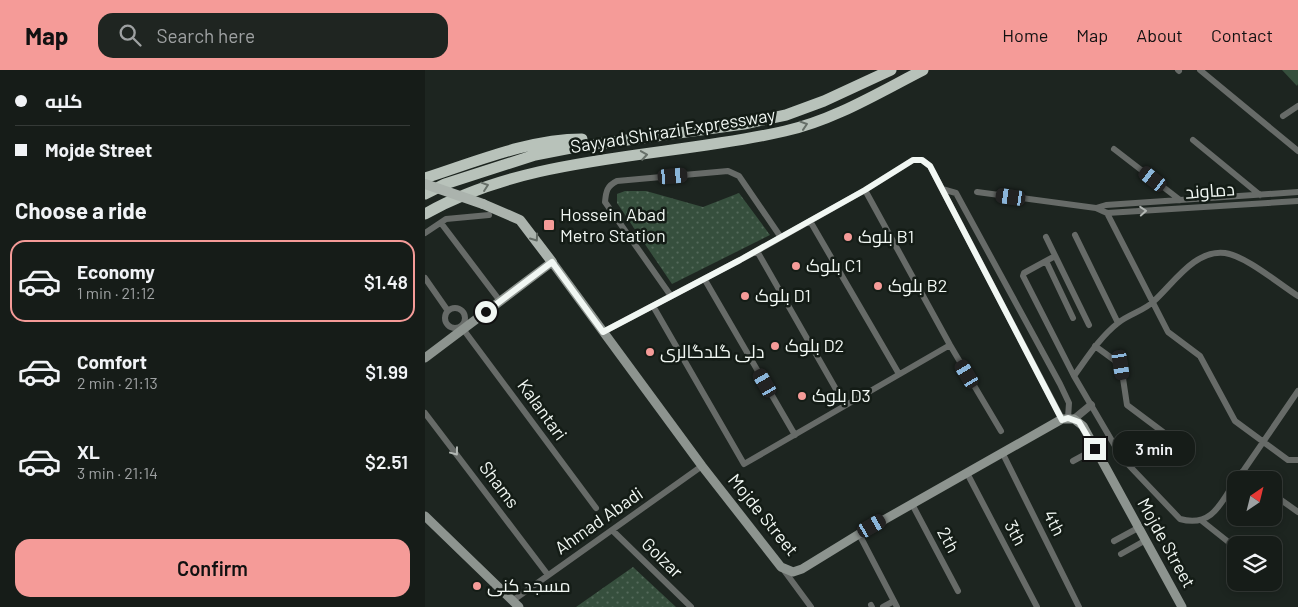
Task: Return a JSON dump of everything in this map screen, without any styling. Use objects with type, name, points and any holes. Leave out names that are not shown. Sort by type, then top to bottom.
[{"type":"highway","name":"Sayyad Shirazi Expressway","points":[[425,194],[445,184],[535,155],[631,139],[744,124],[786,115],[824,101],[891,70]]},
{"type":"highway","name":"Sayyad Shirazi Expressway","points":[[425,214],[469,192],[519,175],[787,131],[853,107],[923,70]]},
{"type":"highway","points":[[425,178],[535,145],[577,139],[631,139]]},
{"type":"main road","name":"Mojde Street","points":[[425,184],[483,204],[520,220],[702,466],[783,569],[793,572],[803,569],[859,534],[1002,452],[1068,419],[1083,426],[1182,607]]},
{"type":"main road","points":[[425,358],[456,330],[472,323],[552,262]]},
{"type":"main road","points":[[425,516],[516,604]]},
{"type":"street","points":[[1200,70],[1298,150]]},
{"type":"street","points":[[1283,116],[1298,106]]},
{"type":"street","points":[[1193,140],[1260,195],[1260,203]]},
{"type":"street","points":[[1114,148],[1180,200]]},
{"type":"street","points":[[603,332],[705,280],[780,236],[865,190],[913,160],[922,160],[930,166],[1068,419]]},
{"type":"street","points":[[671,296],[605,202],[605,191],[610,184],[617,181],[728,170],[739,176],[780,236]]},
{"type":"street","points":[[942,189],[956,193],[1060,384],[1069,403],[1068,419]]},
{"type":"street","points":[[865,190],[949,345],[1001,431]]},
{"type":"street","name":"دماوند","points":[[977,192],[1096,208],[1107,213],[1298,200]]},
{"type":"street","name":"دماوند","points":[[1096,208],[1106,205],[1298,192]]},
{"type":"street","points":[[1107,213],[1168,332],[1200,356],[1235,421],[1288,460],[1298,460]]},
{"type":"street","points":[[425,233],[445,219],[489,216]]},
{"type":"street","points":[[810,221],[899,374]]},
{"type":"street","points":[[441,222],[500,301]]},
{"type":"street","points":[[1075,235],[1118,323]]},
{"type":"street","points":[[1046,237],[1089,325]]},
{"type":"street","points":[[757,250],[845,406]]},
{"type":"street","points":[[1074,376],[1095,346],[1118,323],[1153,303],[1184,270],[1203,257],[1224,253],[1242,260],[1298,296]]},
{"type":"street","points":[[1055,256],[1024,273],[1023,276],[1074,376],[1122,458],[1180,519],[1191,522],[1202,521],[1212,516],[1227,494]]},
{"type":"street","points":[[1045,261],[1073,318]]},
{"type":"street","points":[[425,278],[448,311]]},
{"type":"street","points":[[705,280],[795,435]]},
{"type":"street","points":[[653,306],[743,464],[949,345]]},
{"type":"street","points":[[448,311],[457,308],[472,323]]},
{"type":"street","points":[[448,311],[445,319],[456,330],[462,326],[465,314]]},
{"type":"street","name":"Kalantari","points":[[456,330],[596,508]]},
{"type":"street","points":[[1095,346],[1121,365],[1127,405],[1179,444]]},
{"type":"street","points":[[1243,471],[1298,391]]},
{"type":"street","points":[[1068,419],[1091,406]]},
{"type":"street","name":"Shams","points":[[425,414],[548,575]]},
{"type":"street","points":[[1073,461],[1095,449]]},
{"type":"street","name":"4th","points":[[1002,452],[1079,607]]},
{"type":"street","name":"Ahmad Abadi","points":[[516,604],[548,575],[702,466]]},
{"type":"street","name":"3th","points":[[967,472],[1037,607]]},
{"type":"street","points":[[1283,501],[1298,512]]},
{"type":"street","name":"2th","points":[[912,504],[958,591]]},
{"type":"street","points":[[1202,521],[1227,541]]},
{"type":"street","points":[[1114,541],[1139,528]]},
{"type":"street","name":"Golzar","points":[[612,530],[691,607]]},
{"type":"street","points":[[859,534],[895,604],[883,607]]},
{"type":"street","points":[[1121,554],[1146,540]]},
{"type":"street","points":[[783,569],[811,607]]},
{"type":"green space","points":[[1282,70],[1298,70],[1297,86]]},
{"type":"green space","points":[[625,191],[646,191],[703,207],[739,193],[770,235],[672,284],[617,203],[617,194]]},
{"type":"green space","points":[[633,567],[676,607],[576,607]]},
{"type":"place","name":"Hossein Abad Metro Station","points":[[549,225]]},
{"type":"place","name":"بلوک B1","points":[[848,237]]},
{"type":"place","name":"بلوک C1","points":[[796,266]]},
{"type":"place","name":"بلوک B2","points":[[878,286]]},
{"type":"place","name":"بلوک D1","points":[[745,296]]},
{"type":"place","name":"بلوک D2","points":[[775,346]]},
{"type":"place","name":"دلی گلدگالری","points":[[650,352]]},
{"type":"place","name":"بلوک D3","points":[[802,396]]},
{"type":"place","name":"مسجد کنی","points":[[477,586]]},
{"type":"route","points":[[486,312],[552,262],[603,332],[705,280],[780,236],[865,190],[913,160],[922,160],[930,166],[1062,420],[1068,418],[1079,422],[1095,449]]}]
